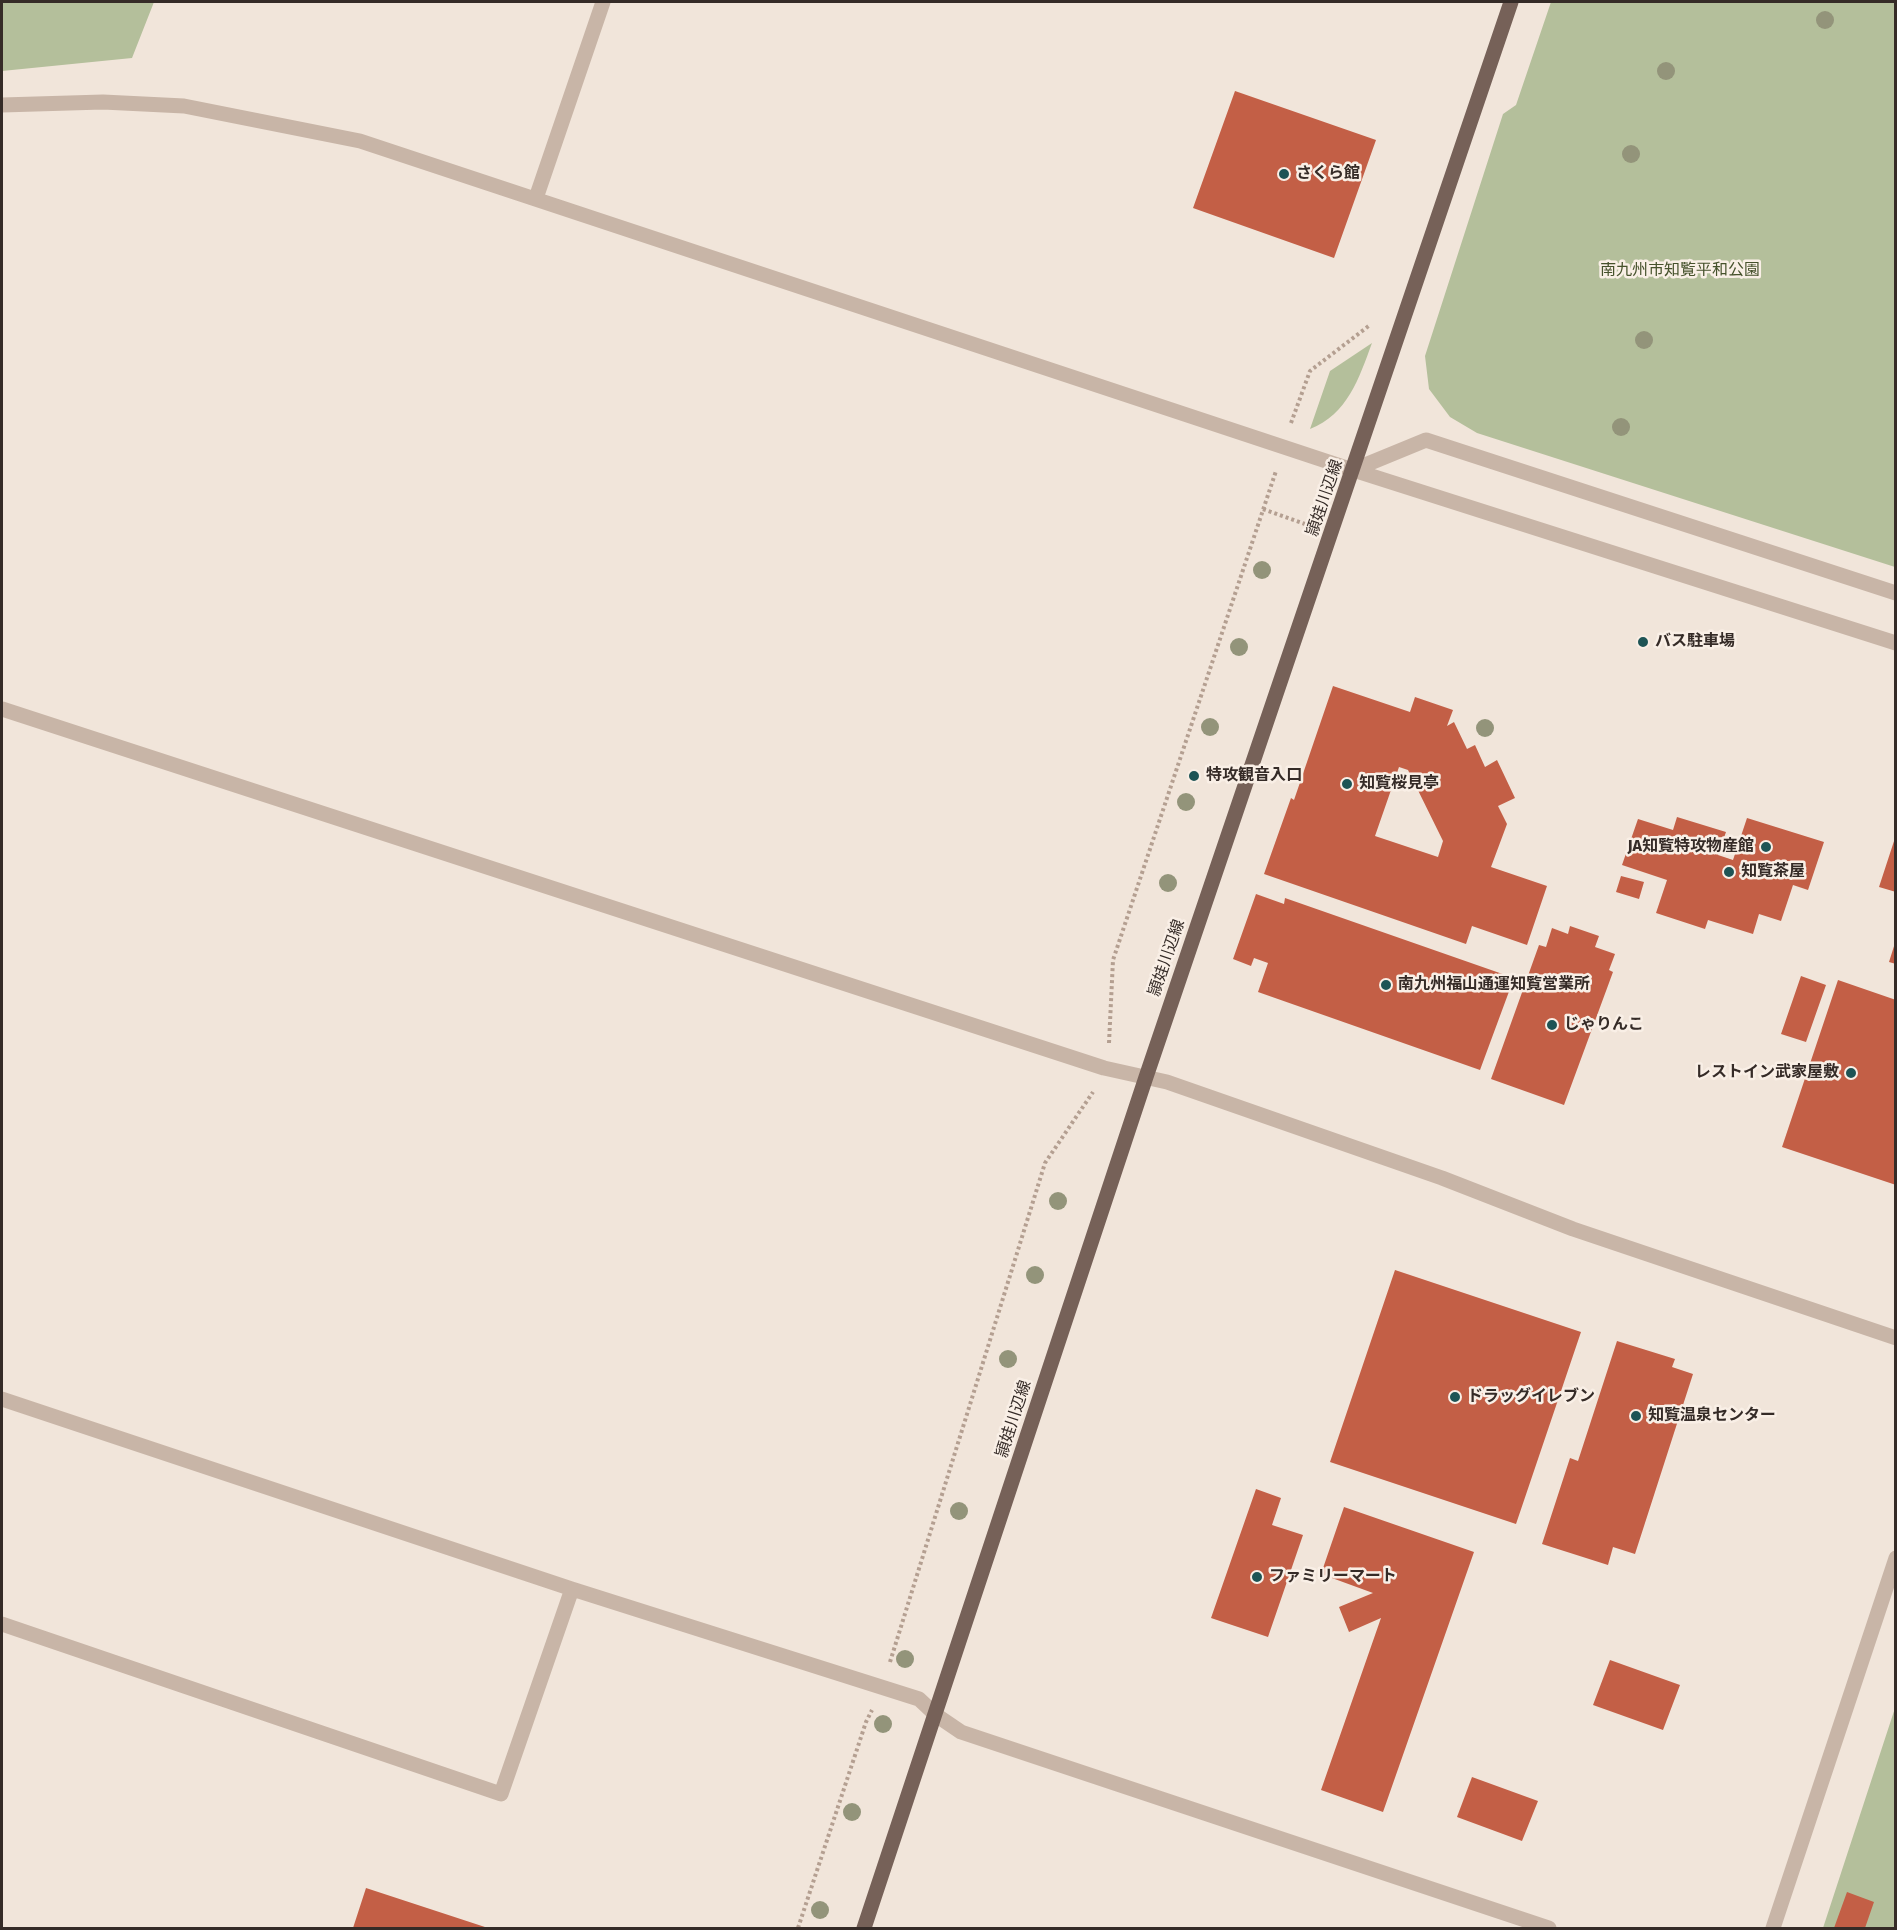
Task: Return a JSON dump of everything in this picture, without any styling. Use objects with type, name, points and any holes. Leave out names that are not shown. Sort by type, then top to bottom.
[{"type":"main road","name":"頴娃川辺線","points":[[864,1929],[1146,1077],[1511,2]]},
{"type":"street","points":[[536,198],[603,2]]},
{"type":"street","points":[[2,105],[103,102],[184,106],[360,141],[1353,470],[1896,643]]},
{"type":"street","points":[[1353,470],[1426,440],[1896,593]]},
{"type":"street","points":[[2,710],[1104,1068],[1167,1082],[1420,1170],[1573,1229],[1896,1338]]},
{"type":"street","points":[[2,1399],[572,1589],[919,1699],[936,1715],[961,1732],[1550,1929]]},
{"type":"street","points":[[1773,1929],[1896,1557]]},
{"type":"street","points":[[2,1624],[501,1794],[572,1589]]},
{"type":"path","points":[[1289,429],[1310,371],[1370,325]]},
{"type":"path","points":[[798,1929],[866,1722],[885,1688],[892,1647],[1045,1163],[1095,1089],[1104,1068],[1109,1048],[1113,960],[1278,465]]},
{"type":"path","points":[[1263,509],[1309,525]]},
{"type":"green space","points":[[2,2],[154,2],[132,58],[2,71]]},
{"type":"green space","name":"南九州市知覧平和公園","points":[[1551,2],[1895,2],[1895,567],[1477,433],[1450,417],[1429,389],[1425,356],[1503,114],[1516,105]]},
{"type":"green space","points":[[1372,343],[1357,382],[1343,404],[1334,414],[1310,429],[1330,371]]},
{"type":"green space","points":[[1895,1708],[1895,1928],[1823,1928]]},
{"type":"building","name":"さくら館","points":[[1235,91],[1376,140],[1334,258],[1193,208]]},
{"type":"building","points":[[1333,686],[1410,712],[1415,697],[1453,710],[1447,726],[1454,722],[1467,749],[1475,745],[1485,767],[1497,760],[1515,798],[1498,806],[1507,824],[1491,867],[1547,886],[1527,945],[1472,926],[1466,944],[1264,874],[1291,798],[1294,800]],"holes":[[[1399,767],[1408,770],[1443,841],[1438,857],[1375,836]]]},
{"type":"building","name":"知覧茶屋","points":[[1677,817],[1726,832],[1718,855],[1733,860],[1747,818],[1824,842],[1808,890],[1793,885],[1781,921],[1759,914],[1753,934],[1708,920],[1705,929],[1656,913],[1667,880],[1622,865],[1638,819],[1673,830]]},
{"type":"building","points":[[1896,838],[1896,892],[1879,887]]},
{"type":"building","points":[[1621,876],[1644,882],[1639,899],[1616,892]]},
{"type":"building","name":"南九州福山通運知覧営業所","points":[[1256,894],[1284,904],[1285,898],[1514,978],[1480,1070],[1258,992],[1268,963],[1254,958],[1251,966],[1233,959]]},
{"type":"building","name":"じゃりんこ","points":[[1570,926],[1599,936],[1595,947],[1615,954],[1609,970],[1613,972],[1564,1105],[1491,1079],[1539,945],[1546,947],[1552,928],[1568,934]]},
{"type":"building","points":[[1896,943],[1896,964],[1889,962]]},
{"type":"building","points":[[1801,976],[1826,985],[1806,1042],[1781,1034]]},
{"type":"building","name":"レストイン武家屋敷","points":[[1838,980],[1896,1000],[1896,1185],[1782,1147]]},
{"type":"building","name":"ドラッグイレブン","points":[[1395,1270],[1581,1332],[1516,1524],[1330,1462]]},
{"type":"building","name":"知覧温泉センター","points":[[1617,1341],[1675,1359],[1672,1367],[1693,1374],[1635,1554],[1613,1547],[1608,1565],[1542,1544],[1570,1458],[1578,1461]]},
{"type":"building","name":"ファミリーマート","points":[[1256,1489],[1281,1498],[1272,1525],[1303,1535],[1268,1637],[1211,1618]]},
{"type":"building","points":[[1344,1507],[1474,1552],[1383,1812],[1321,1790],[1381,1618],[1349,1632],[1339,1607],[1373,1593],[1321,1574]]},
{"type":"building","points":[[1610,1660],[1680,1685],[1663,1730],[1593,1705]]},
{"type":"building","points":[[1472,1777],[1538,1801],[1522,1841],[1457,1817]]},
{"type":"building","points":[[366,1888],[488,1928],[353,1928]]},
{"type":"building","points":[[1847,1892],[1874,1902],[1865,1928],[1834,1928]]},
{"type":"place","name":"さくら館","points":[[1284,174]]},
{"type":"place","name":"バス駐車場","points":[[1643,642]]},
{"type":"place","name":"特攻観音入口","points":[[1194,776]]},
{"type":"place","name":"知覧桜見亭","points":[[1347,784]]},
{"type":"place","name":"JA知覧特攻物産館","points":[[1766,847]]},
{"type":"place","name":"知覧茶屋","points":[[1729,872]]},
{"type":"place","name":"南九州福山通運知覧営業所","points":[[1386,985]]},
{"type":"place","name":"じゃりんこ","points":[[1552,1025]]},
{"type":"place","name":"レストイン武家屋敷","points":[[1851,1073]]},
{"type":"place","name":"ドラッグイレブン","points":[[1455,1397]]},
{"type":"place","name":"知覧温泉センター","points":[[1636,1416]]},
{"type":"place","name":"ファミリーマート","points":[[1257,1577]]}]
